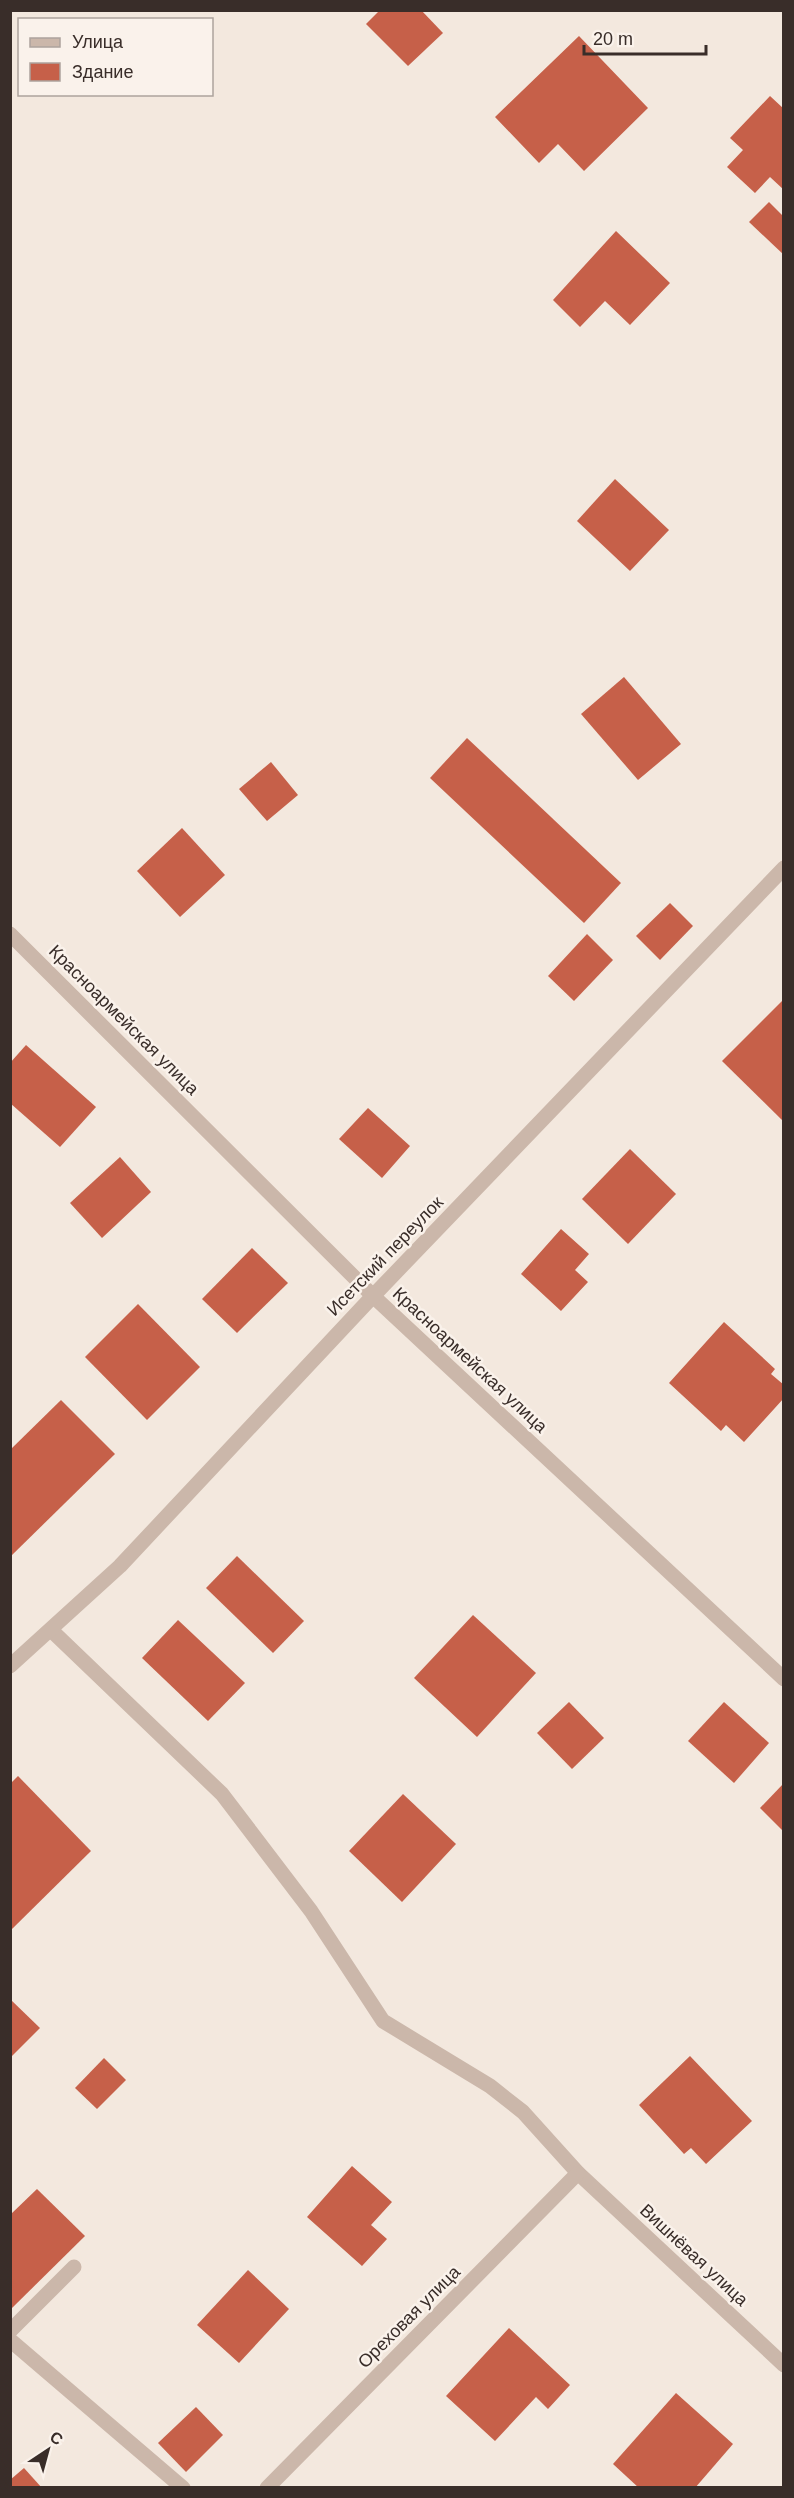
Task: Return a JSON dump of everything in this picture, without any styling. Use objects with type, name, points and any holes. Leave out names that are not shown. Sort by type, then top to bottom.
[{"type":"street","name":"Исетский переулок","points":[[10,1666],[120,1566],[783,868]]},
{"type":"street","name":"Красноармейская улица","points":[[10,934],[374,1296],[783,1679]]},
{"type":"street","name":"Вишнёвая улица","points":[[51,1630],[222,1794],[311,1911],[383,2021],[490,2086],[523,2112],[578,2173],[783,2365]]},
{"type":"street","name":"Ореховая улица","points":[[267,2487],[578,2173]]},
{"type":"street","points":[[10,2331],[74,2267]]},
{"type":"street","points":[[10,2340],[183,2487]]},
{"type":"building","points":[[380,10],[421,10],[443,33],[408,66],[366,24]]},
{"type":"building","points":[[579,36],[648,108],[584,171],[558,144],[539,163],[495,117]]},
{"type":"building","points":[[770,96],[784,109],[784,190],[770,177],[755,193],[727,167],[743,150],[730,138]]},
{"type":"building","points":[[769,202],[784,217],[784,255],[749,222]]},
{"type":"building","points":[[616,231],[670,283],[630,325],[605,301],[580,327],[553,300]]},
{"type":"building","points":[[615,479],[669,530],[630,571],[577,521]]},
{"type":"building","points":[[624,677],[681,744],[638,780],[581,714]]},
{"type":"building","points":[[467,738],[621,883],[584,923],[430,778]]},
{"type":"building","points":[[271,762],[298,795],[267,821],[239,789]]},
{"type":"building","points":[[182,828],[225,875],[180,917],[137,871]]},
{"type":"building","points":[[670,903],[693,926],[660,960],[636,936]]},
{"type":"building","points":[[587,934],[613,960],[574,1001],[548,976]]},
{"type":"building","points":[[784,999],[784,1122],[722,1061]]},
{"type":"building","points":[[26,1045],[96,1107],[60,1147],[10,1103],[10,1063]]},
{"type":"building","points":[[368,1108],[410,1146],[382,1178],[339,1139]]},
{"type":"building","points":[[630,1149],[676,1194],[628,1244],[582,1199]]},
{"type":"building","points":[[120,1157],[151,1192],[102,1238],[70,1203]]},
{"type":"building","points":[[561,1229],[589,1254],[575,1270],[588,1282],[561,1311],[521,1274]]},
{"type":"building","points":[[252,1248],[288,1283],[237,1333],[202,1299]]},
{"type":"building","points":[[138,1304],[200,1367],[147,1420],[85,1357]]},
{"type":"building","points":[[724,1322],[775,1369],[771,1374],[784,1385],[784,1398],[744,1442],[726,1425],[721,1431],[669,1383]]},
{"type":"building","points":[[61,1400],[115,1454],[10,1557],[10,1450]]},
{"type":"building","points":[[237,1556],[304,1621],[273,1653],[206,1588]]},
{"type":"building","points":[[473,1615],[536,1673],[477,1737],[414,1678]]},
{"type":"building","points":[[178,1620],[245,1683],[208,1721],[142,1658]]},
{"type":"building","points":[[569,1702],[604,1738],[572,1769],[537,1733]]},
{"type":"building","points":[[724,1702],[769,1743],[734,1783],[688,1741]]},
{"type":"building","points":[[18,1776],[91,1851],[10,1931],[10,1784]]},
{"type":"building","points":[[784,1783],[784,1832],[760,1808]]},
{"type":"building","points":[[403,1794],[456,1844],[402,1902],[349,1851]]},
{"type":"building","points":[[10,1999],[40,2028],[10,2058]]},
{"type":"building","points":[[690,2056],[752,2121],[706,2164],[691,2148],[684,2154],[639,2105]]},
{"type":"building","points":[[104,2058],[126,2080],[97,2109],[75,2088]]},
{"type":"building","points":[[352,2166],[392,2202],[371,2225],[387,2239],[362,2266],[307,2217]]},
{"type":"building","points":[[37,2189],[85,2236],[10,2310],[10,2215]]},
{"type":"building","points":[[248,2270],[289,2309],[239,2363],[197,2325]]},
{"type":"building","points":[[509,2328],[570,2385],[548,2409],[536,2397],[495,2441],[446,2396]]},
{"type":"building","points":[[676,2393],[733,2444],[695,2488],[639,2488],[613,2464]]},
{"type":"building","points":[[196,2407],[223,2435],[186,2472],[158,2443]]},
{"type":"building","points":[[24,2468],[42,2488],[10,2488],[10,2480]]}]
